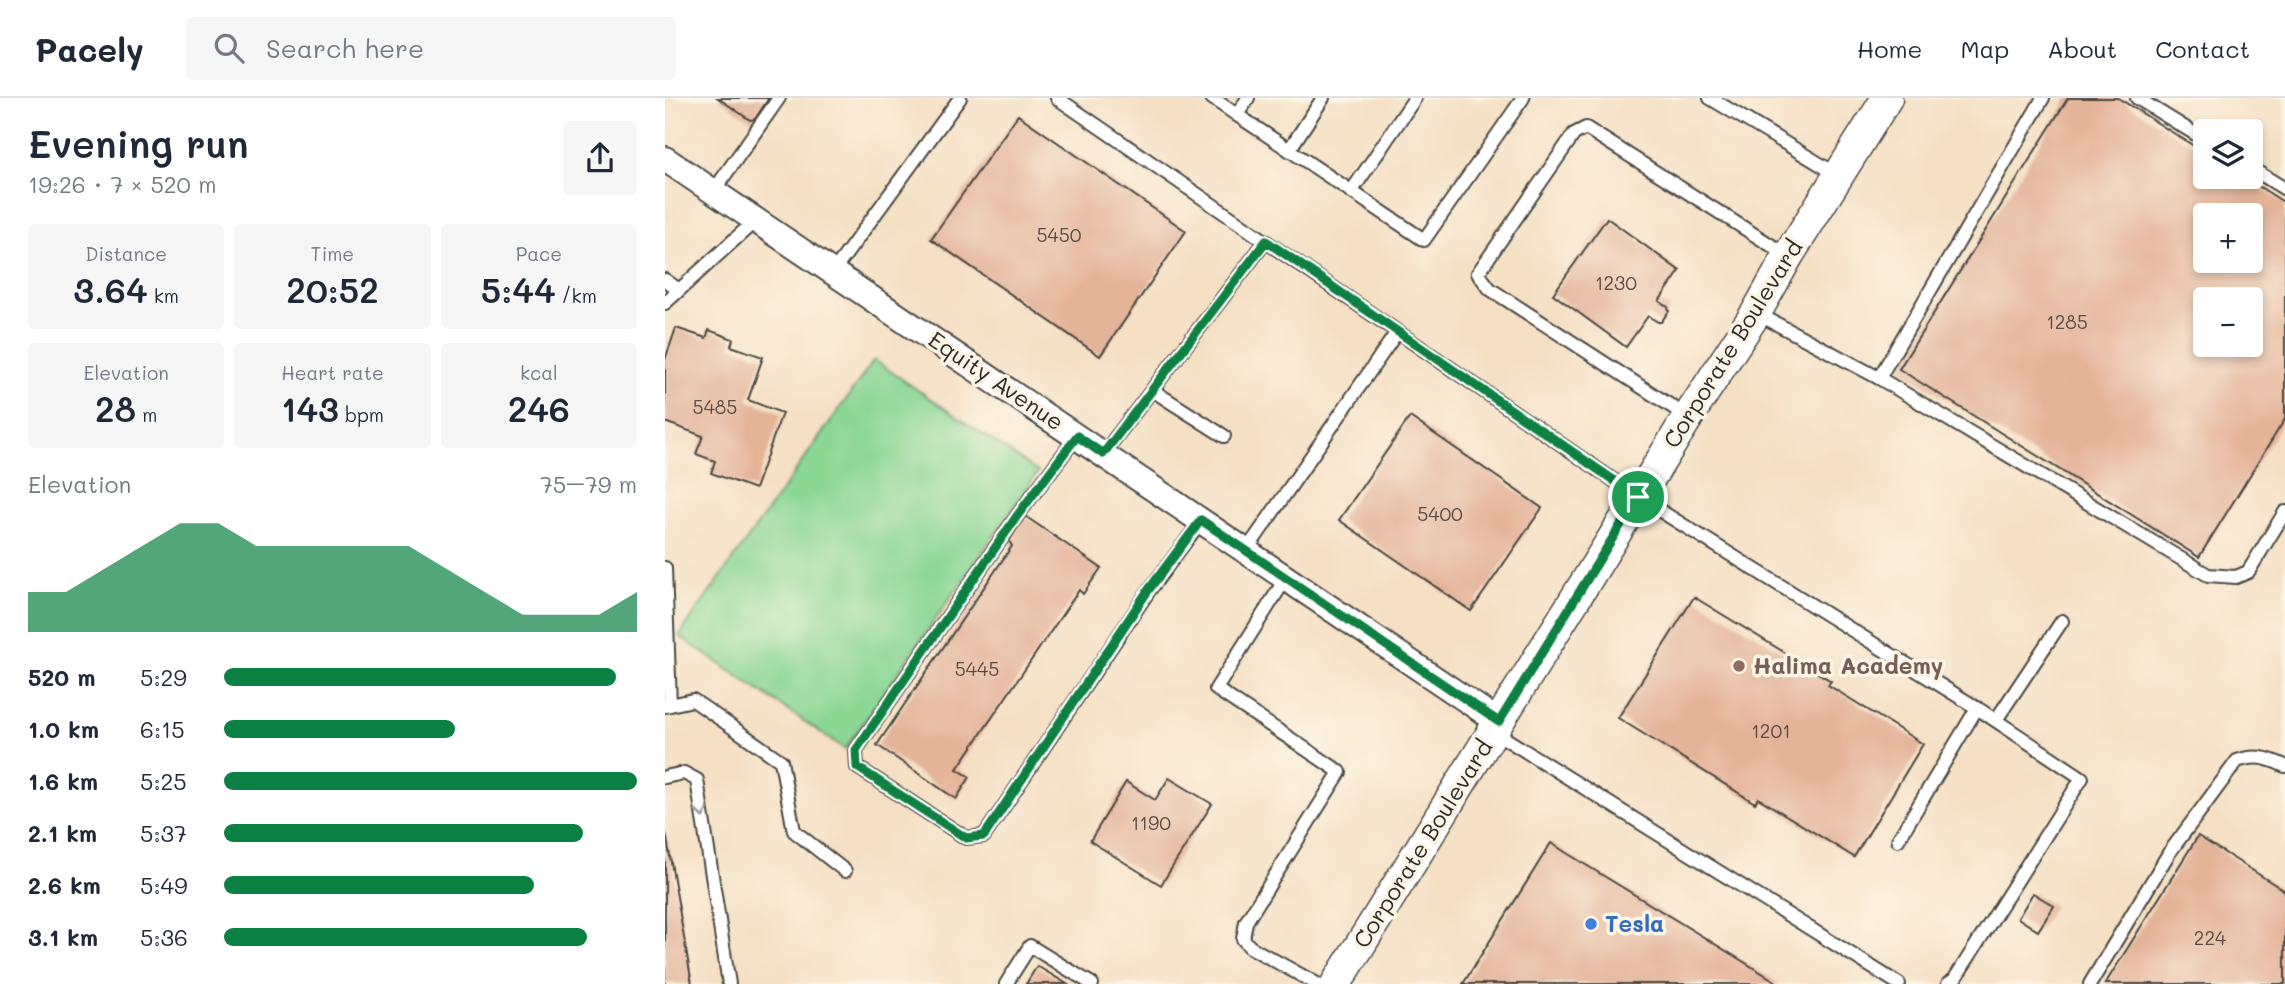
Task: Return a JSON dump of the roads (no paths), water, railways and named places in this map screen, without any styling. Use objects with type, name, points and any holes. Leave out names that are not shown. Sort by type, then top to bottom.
[{"type":"street","name":"Corporate Boulevard","points":[[1336,984],[1688,417],[1756,313],[1788,256],[1887,98]]},
{"type":"street","name":"Equity Avenue","points":[[665,159],[1201,520],[1496,726]]},
{"type":"lane","points":[[713,192],[779,98]]},
{"type":"lane","points":[[833,272],[960,98]]},
{"type":"lane","points":[[1057,98],[1638,497],[1996,720],[2082,778],[1954,980],[1948,984]]},
{"type":"lane","points":[[1212,98],[1424,240],[1523,98]]},
{"type":"lane","points":[[1237,115],[1248,98]]},
{"type":"lane","points":[[1289,150],[1323,98]]},
{"type":"lane","points":[[1351,192],[1415,98]]},
{"type":"lane","points":[[1710,98],[1838,175]]},
{"type":"lane","points":[[1879,378],[2043,98]]},
{"type":"lane","points":[[2137,98],[2193,133]]},
{"type":"lane","points":[[1688,417],[1490,289],[1478,273],[1574,134],[1586,128],[1788,256]]},
{"type":"lane","points":[[2263,175],[2285,189]]},
{"type":"lane","points":[[665,303],[755,220]]},
{"type":"lane","points":[[1103,454],[1266,241]]},
{"type":"lane","points":[[665,280],[679,290]]},
{"type":"lane","points":[[1756,313],[1879,378],[2208,575],[2236,577],[2248,572],[2285,512]]},
{"type":"lane","points":[[1246,551],[1397,332]]},
{"type":"lane","points":[[1152,390],[1224,436]]},
{"type":"lane","points":[[1077,436],[1017,516],[856,750],[857,767],[966,838],[984,836],[1147,592],[1201,520]]},
{"type":"lane","points":[[665,568],[668,706],[694,700],[781,761],[794,831],[845,871]]},
{"type":"lane","points":[[1286,578],[1216,689],[1340,772],[1246,922],[1243,931],[1243,939],[1250,947],[1317,984]]},
{"type":"lane","points":[[1996,720],[2062,621]]},
{"type":"lane","points":[[1898,840],[1977,708]]},
{"type":"lane","points":[[1496,726],[1899,984]]},
{"type":"lane","points":[[2090,984],[2169,853],[2237,761],[2249,756],[2266,758],[2285,766]]},
{"type":"lane","points":[[665,777],[684,773],[697,780],[729,984]]},
{"type":"lane","points":[[1006,984],[1030,947],[1092,984]]},
{"type":"place","name":"Halima Academy","points":[[1739,666]]},
{"type":"place","name":"Tesla","points":[[1591,924]]}]
